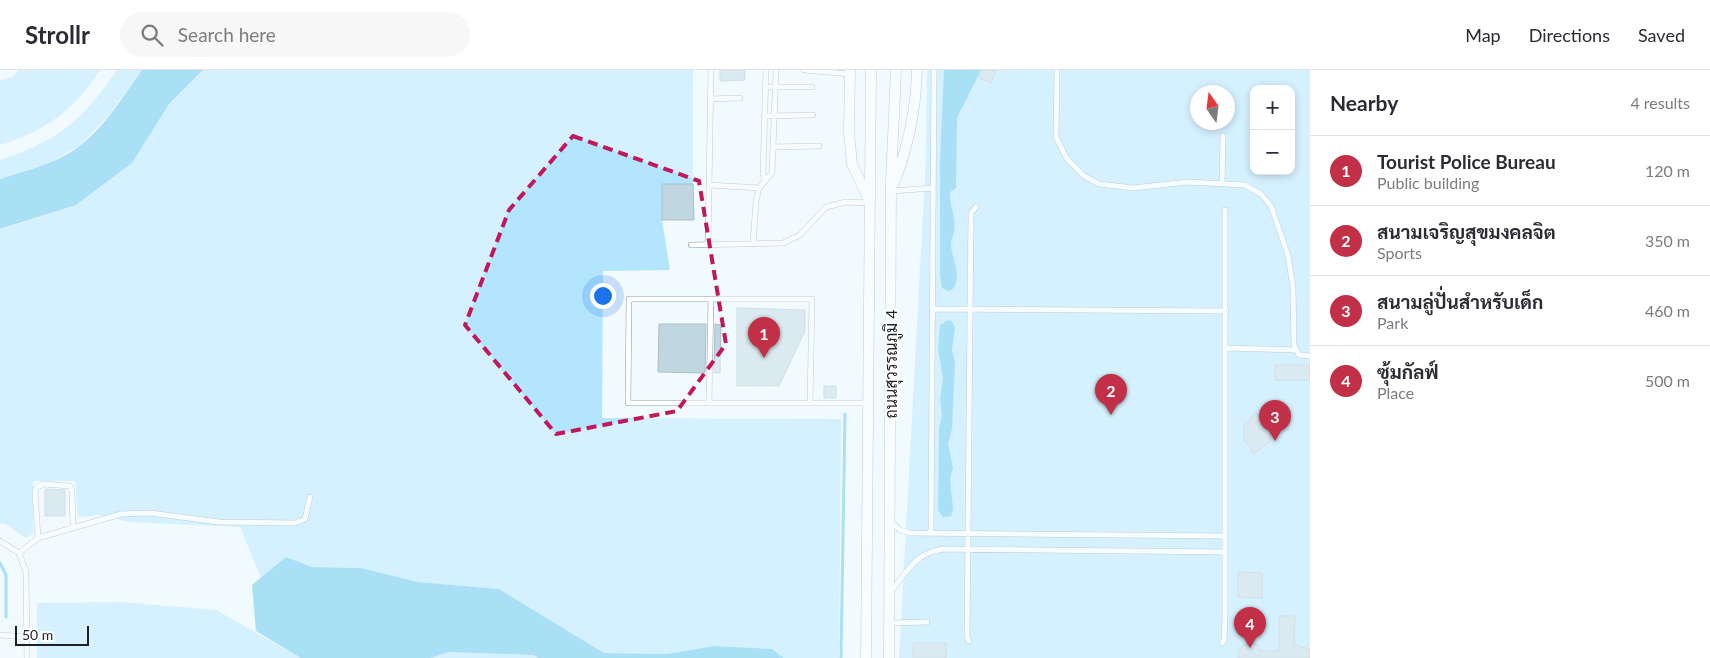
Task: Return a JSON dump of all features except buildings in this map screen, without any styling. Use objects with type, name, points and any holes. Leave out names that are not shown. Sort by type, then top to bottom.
[{"type":"street","name":"ถนนสุวรรณภูมิ 4","points":[[866,658],[871,70]]},
{"type":"street","name":"ถนนสุวรรณภูมิ 4","points":[[889,658],[892,190],[896,70]]},
{"type":"street","points":[[892,190],[911,135],[917,70]]},
{"type":"street","points":[[850,72],[849,132],[852,164],[869,202]]},
{"type":"lane","points":[[708,244],[711,70]]},
{"type":"lane","points":[[765,180],[762,174],[766,70]]},
{"type":"lane","points":[[752,244],[759,188],[772,173],[776,70]]},
{"type":"lane","points":[[804,70],[850,72]]},
{"type":"lane","points":[[931,533],[934,70]]},
{"type":"lane","points":[[1057,70],[1056,138],[1067,159],[1084,176],[1099,184],[1133,188],[1188,182],[1245,185],[1261,194],[1271,206],[1288,255],[1294,288],[1293,332],[1296,350],[1299,354],[1310,356]]},
{"type":"lane","points":[[766,87],[812,87]]},
{"type":"lane","points":[[710,99],[740,98]]},
{"type":"lane","points":[[764,116],[813,115]]},
{"type":"lane","points":[[1222,184],[1223,136]]},
{"type":"lane","points":[[773,147],[819,146]]},
{"type":"lane","points":[[709,185],[759,188]]},
{"type":"lane","points":[[892,190],[933,188]]},
{"type":"lane","points":[[691,245],[776,244],[791,240],[800,235],[818,214],[831,205],[846,202],[869,202]]},
{"type":"lane","points":[[969,641],[967,637],[969,309],[971,213],[976,207]]},
{"type":"lane","points":[[1222,643],[1224,640],[1225,552],[1225,210]]},
{"type":"lane","points":[[810,403],[812,299],[629,299],[628,403],[810,403],[867,403]]},
{"type":"lane","points":[[709,403],[710,299]]},
{"type":"lane","points":[[932,309],[1226,311]]},
{"type":"lane","points":[[1226,348],[1296,350]]},
{"type":"lane","points":[[38,538],[35,493],[36,488],[43,484],[70,486],[72,491],[73,526]]},
{"type":"lane","points":[[19,554],[38,538],[73,526],[121,514],[150,513],[219,522],[294,523],[305,519],[310,498]]},
{"type":"lane","points":[[890,522],[900,530],[931,533],[1225,536]]},
{"type":"lane","points":[[0,541],[19,554],[26,572],[27,658]]},
{"type":"lane","points":[[890,592],[920,557],[928,551],[1225,552]]},
{"type":"lane","points":[[889,623],[927,622]]},
{"type":"lane","points":[[0,635],[28,637]]},
{"type":"highlighted area","points":[[573,136],[699,181],[726,344],[677,411],[556,434],[465,325],[509,210]]},
{"type":"shaded area","points":[[20,70],[100,70],[80,97],[58,117],[32,133],[0,145],[0,81],[12,77]]},
{"type":"shaded area","points":[[117,70],[142,70],[108,116],[80,145],[49,163],[0,179],[0,160],[38,145],[68,127],[93,102]]},
{"type":"shaded area","points":[[203,70],[693,70],[693,184],[662,184],[662,220],[670,270],[603,271],[602,418],[841,419],[839,658],[784,658],[772,649],[714,646],[667,654],[604,653],[499,589],[418,582],[361,568],[312,567],[286,557],[261,578],[240,527],[130,522],[99,515],[78,517],[75,481],[33,481],[33,534],[25,538],[7,525],[0,523],[0,230],[76,205],[132,163],[169,104]]},
{"type":"shaded area","points":[[927,70],[1310,70],[1310,658],[899,658],[926,158]]},
{"type":"shaded area","points":[[120,602],[216,610],[301,658],[37,658],[37,603]]},
{"type":"shaded area","points":[[448,652],[533,655],[539,658],[431,658]]},
{"type":"water","points":[[142,70],[203,70],[169,104],[132,163],[76,205],[0,229],[0,179],[47,164],[75,149],[107,119]]},
{"type":"water","points":[[944,70],[981,70],[957,118],[956,188],[950,192],[955,227],[951,245],[957,274],[955,285],[952,290],[948,291],[942,288],[940,276],[940,161]]},
{"type":"water","points":[[948,320],[952,321],[955,328],[952,350],[955,362],[952,429],[948,444],[953,468],[950,479],[953,509],[951,516],[943,517],[938,510],[939,427],[942,416],[940,399],[943,378],[938,349],[940,325]]},
{"type":"water","points":[[286,557],[312,567],[361,568],[418,582],[499,589],[604,653],[667,654],[714,646],[772,649],[784,658],[539,658],[533,655],[448,652],[431,658],[301,658],[256,631],[252,585]]},
{"type":"waterway","points":[[841,658],[845,414]]},
{"type":"waterway","points":[[0,563],[6,575],[6,617]]},
{"type":"place","name":"Tourist Police Bureau","points":[[764,358]]},
{"type":"place","name":"สนามเจริญสุขมงคลจิต","points":[[1111,415]]},
{"type":"place","name":"สนามลู่ปั่นสำหรับเด็ก","points":[[1275,441]]},
{"type":"place","name":"ซุ้มกัลฟ์","points":[[1250,648]]}]
